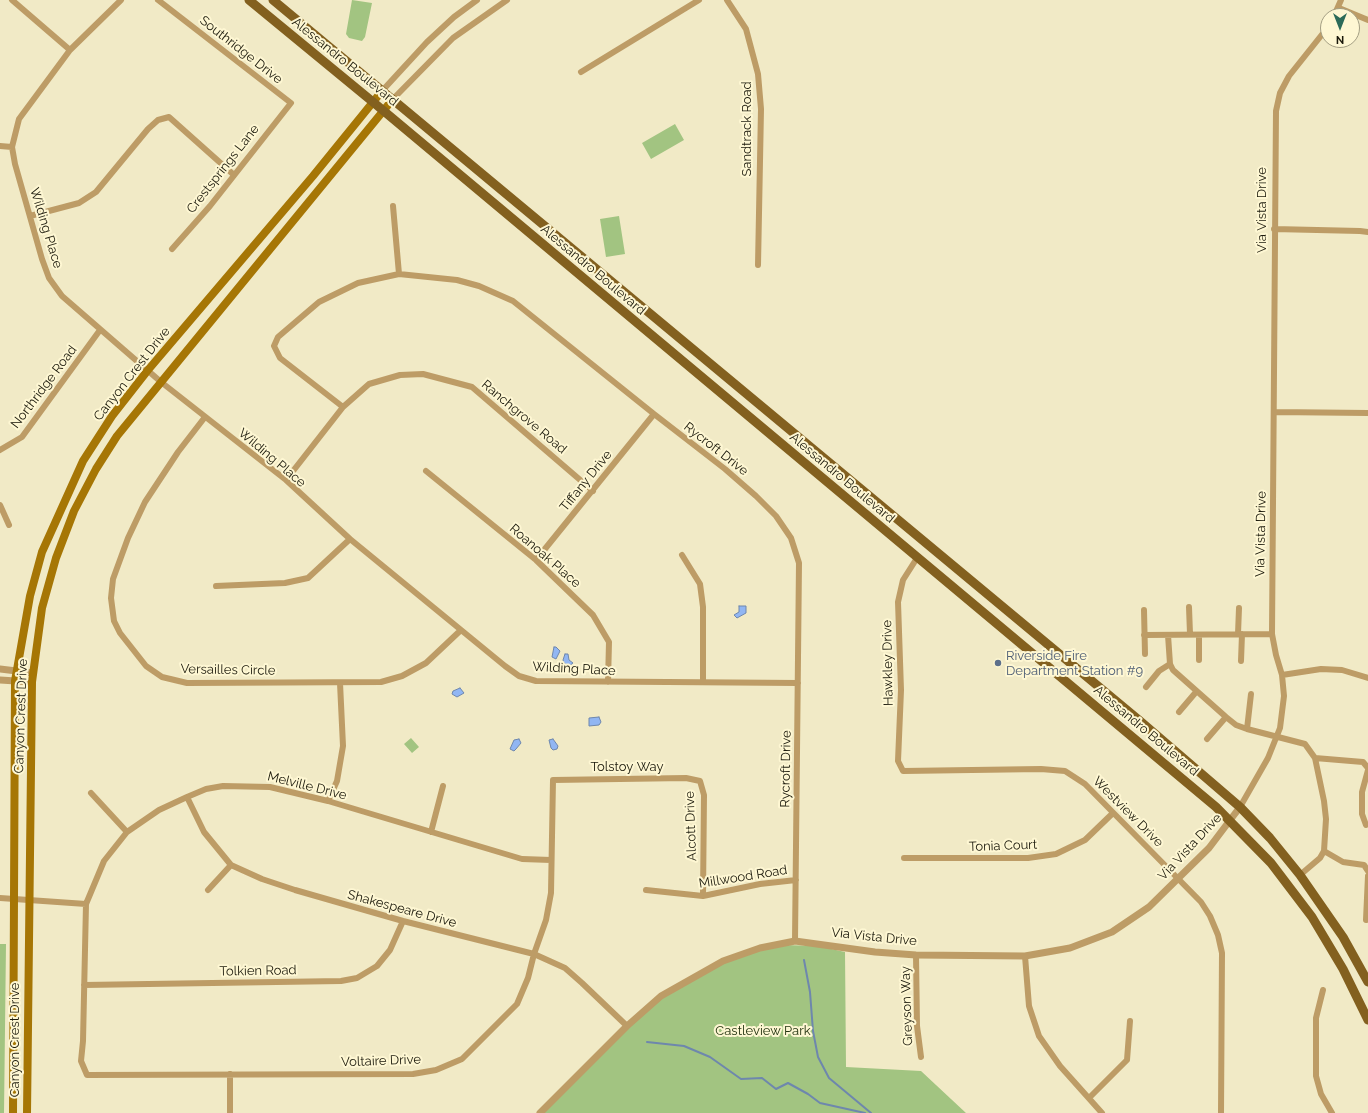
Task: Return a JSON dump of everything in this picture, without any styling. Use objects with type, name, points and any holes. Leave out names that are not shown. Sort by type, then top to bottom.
[{"type":"main road","name":"Alessandro Boulevard","points":[[249,0],[373,102],[917,558],[1161,759],[1231,821],[1271,863],[1312,917],[1344,969],[1368,1020]]},
{"type":"main road","name":"Alessandro Boulevard","points":[[273,0],[1193,766],[1240,807],[1270,838],[1300,875],[1343,937],[1368,982]]},
{"type":"main road","name":"Canyon Crest Drive","points":[[13,1113],[15,681],[30,596],[42,552],[83,461],[112,416],[148,370],[313,176],[382,91]]},
{"type":"main road","name":"Canyon Crest Drive","points":[[27,1113],[32,682],[42,608],[56,558],[74,511],[96,469],[117,436],[393,100]]},
{"type":"street","points":[[12,0],[70,50]]},
{"type":"street","name":"Wilding Place","points":[[121,0],[70,50],[19,119],[12,147],[15,164],[49,278],[62,296],[161,382],[286,480],[350,539],[519,676],[536,681],[798,683]]},
{"type":"street","name":"Southridge Drive","points":[[158,0],[291,103]]},
{"type":"street","points":[[382,91],[427,42],[454,17],[477,0]]},
{"type":"street","points":[[393,100],[453,38],[507,0]]},
{"type":"street","points":[[581,72],[699,0]]},
{"type":"street","name":"Sandtrack Road","points":[[727,0],[746,29],[758,74],[761,109],[758,265]]},
{"type":"street","points":[[1338,8],[1341,0]]},
{"type":"street","name":"Via Vista Drive","points":[[540,1113],[627,1026],[661,996],[723,961],[760,948],[795,941],[875,952],[916,954],[1025,956],[1070,948],[1112,932],[1149,906],[1209,848],[1231,821],[1268,758],[1283,710],[1282,675],[1272,634],[1275,128],[1276,111],[1280,93],[1289,76],[1320,36]]},
{"type":"street","name":"Crestsprings Lane","points":[[172,249],[210,206],[291,103]]},
{"type":"street","points":[[30,216],[79,203],[96,192],[148,129],[158,120],[169,117],[234,175]]},
{"type":"street","points":[[0,146],[12,147]]},
{"type":"street","points":[[393,206],[399,274]]},
{"type":"street","points":[[1274,229],[1368,232]]},
{"type":"street","name":"Rycroft Drive","points":[[343,407],[280,358],[274,346],[278,336],[319,302],[358,283],[399,274],[457,280],[479,286],[513,301],[725,469],[776,516],[791,538],[798,563],[795,941]]},
{"type":"street","name":"Northridge Road","points":[[0,450],[22,437],[100,330]]},
{"type":"street","name":"Ranchgrove Road","points":[[286,480],[343,407],[369,384],[400,375],[423,374],[472,387],[593,491]]},
{"type":"street","points":[[1274,412],[1368,412]]},
{"type":"street","name":"Tiffany Drive","points":[[536,560],[654,414]]},
{"type":"street","name":"Versailles Circle","points":[[205,417],[178,452],[145,502],[118,561],[113,579],[111,598],[114,621],[120,633],[146,666],[162,677],[187,683],[381,682],[402,676],[426,664],[461,630]]},
{"type":"street","name":"Roanoak Place","points":[[426,471],[536,560],[593,614],[609,642],[608,682]]},
{"type":"street","points":[[0,505],[9,525]]},
{"type":"street","points":[[216,586],[285,583],[308,578],[350,539]]},
{"type":"street","points":[[682,554],[700,584],[703,607],[703,682]]},
{"type":"street","name":"Hawkley Drive","points":[[903,771],[898,761],[901,690],[898,602],[903,580],[917,558]]},
{"type":"street","points":[[1189,607],[1190,634]]},
{"type":"street","points":[[1238,608],[1241,661]]},
{"type":"street","points":[[1144,610],[1145,654]]},
{"type":"street","points":[[1144,635],[1272,634]]},
{"type":"street","points":[[1168,635],[1170,664],[1176,674],[1196,692],[1236,725],[1305,744],[1315,758],[1325,813],[1324,851],[1320,858],[1300,875]]},
{"type":"street","points":[[1199,635],[1199,660]]},
{"type":"street","points":[[1146,687],[1159,671],[1170,664]]},
{"type":"street","points":[[0,669],[33,674]]},
{"type":"street","points":[[1282,675],[1321,669],[1342,670],[1368,678]]},
{"type":"street","points":[[0,680],[32,682]]},
{"type":"street","points":[[328,801],[337,781],[343,746],[340,683]]},
{"type":"street","points":[[1179,712],[1196,692]]},
{"type":"street","points":[[1247,729],[1251,694]]},
{"type":"street","points":[[1207,739],[1226,717]]},
{"type":"street","points":[[1315,758],[1362,762],[1368,769],[1362,792],[1362,814],[1366,825]]},
{"type":"street","name":"Westview Drive","points":[[903,771],[1041,769],[1065,771],[1085,784],[1179,878],[1201,902],[1210,916],[1218,935],[1222,953],[1221,1113]]},
{"type":"street","name":"Tolstoy Way","points":[[553,780],[686,778],[700,781]]},
{"type":"street","name":"Voltaire Drive","points":[[87,1075],[413,1074],[436,1070],[462,1059],[517,1004],[528,978],[534,954],[546,920],[551,893],[553,780]]},
{"type":"street","name":"Alcott Drive","points":[[700,781],[704,795],[703,896]]},
{"type":"street","name":"Melville Drive","points":[[87,1075],[81,1060],[83,1041],[86,904],[104,861],[127,832],[160,810],[187,797],[206,789],[245,785],[270,787],[328,801],[522,859],[551,860]]},
{"type":"street","points":[[431,832],[443,786]]},
{"type":"street","points":[[91,793],[127,832]]},
{"type":"street","name":"Shakespeare Drive","points":[[187,797],[204,832],[231,865],[262,879],[288,888],[403,921],[534,954],[565,968],[627,1026]]},
{"type":"street","name":"Tonia Court","points":[[904,858],[1028,858],[1056,854],[1085,840],[1112,812]]},
{"type":"street","points":[[1324,851],[1344,862],[1364,865],[1368,871]]},
{"type":"street","points":[[208,890],[231,865]]},
{"type":"street","points":[[1366,920],[1368,876]]},
{"type":"street","name":"Millwood Road","points":[[646,890],[703,896],[760,884],[796,880]]},
{"type":"street","points":[[0,898],[86,904]]},
{"type":"street","name":"Tolkien Road","points":[[84,985],[341,981],[357,978],[377,966],[390,950],[403,921]]},
{"type":"street","name":"Greyson Way","points":[[916,954],[917,1026],[921,1057]]},
{"type":"street","points":[[1025,956],[1029,1006],[1039,1036],[1060,1066],[1102,1113]]},
{"type":"street","points":[[1323,990],[1316,1018],[1316,1076],[1321,1094],[1332,1113]]},
{"type":"street","points":[[1088,1098],[1127,1060],[1130,1021]]},
{"type":"street","points":[[230,1074],[230,1113]]},
{"type":"green space","points":[[352,0],[372,3],[365,37],[362,41],[349,38],[346,34]]},
{"type":"green space","points":[[675,124],[684,140],[651,159],[642,143]]},
{"type":"green space","points":[[619,216],[625,254],[606,257],[600,219]]},
{"type":"green space","points":[[411,738],[419,747],[412,753],[404,744]]},
{"type":"green space","points":[[0,944],[6,944],[4,1113],[0,1113]]},
{"type":"green space","name":"Castleview Park","points":[[784,945],[818,946],[845,952],[846,1067],[921,1071],[966,1113],[538,1113],[649,1006],[722,960]]},
{"type":"water","points":[[739,606],[746,606],[746,613],[737,618],[734,615],[739,612]]},
{"type":"water","points":[[554,647],[560,651],[556,659],[552,657]]},
{"type":"water","points":[[565,654],[568,654],[569,660],[573,663],[569,666],[564,663],[563,660]]},
{"type":"water","points":[[460,688],[464,693],[457,697],[452,694],[453,691]]},
{"type":"water","points":[[599,717],[601,722],[599,725],[589,726],[589,718]]},
{"type":"water","points":[[519,739],[521,743],[516,749],[514,751],[510,749],[514,740]]},
{"type":"water","points":[[553,739],[558,746],[557,749],[553,750],[549,740]]},
{"type":"waterway","points":[[804,960],[810,992],[813,1031],[818,1057],[829,1078],[871,1113]]},
{"type":"waterway","points":[[647,1042],[684,1046],[710,1057],[741,1079],[762,1078],[776,1089],[788,1083],[808,1094],[820,1103],[865,1113]]},
{"type":"place","name":"Riverside Fire Department Station #9","points":[[998,663]]}]
